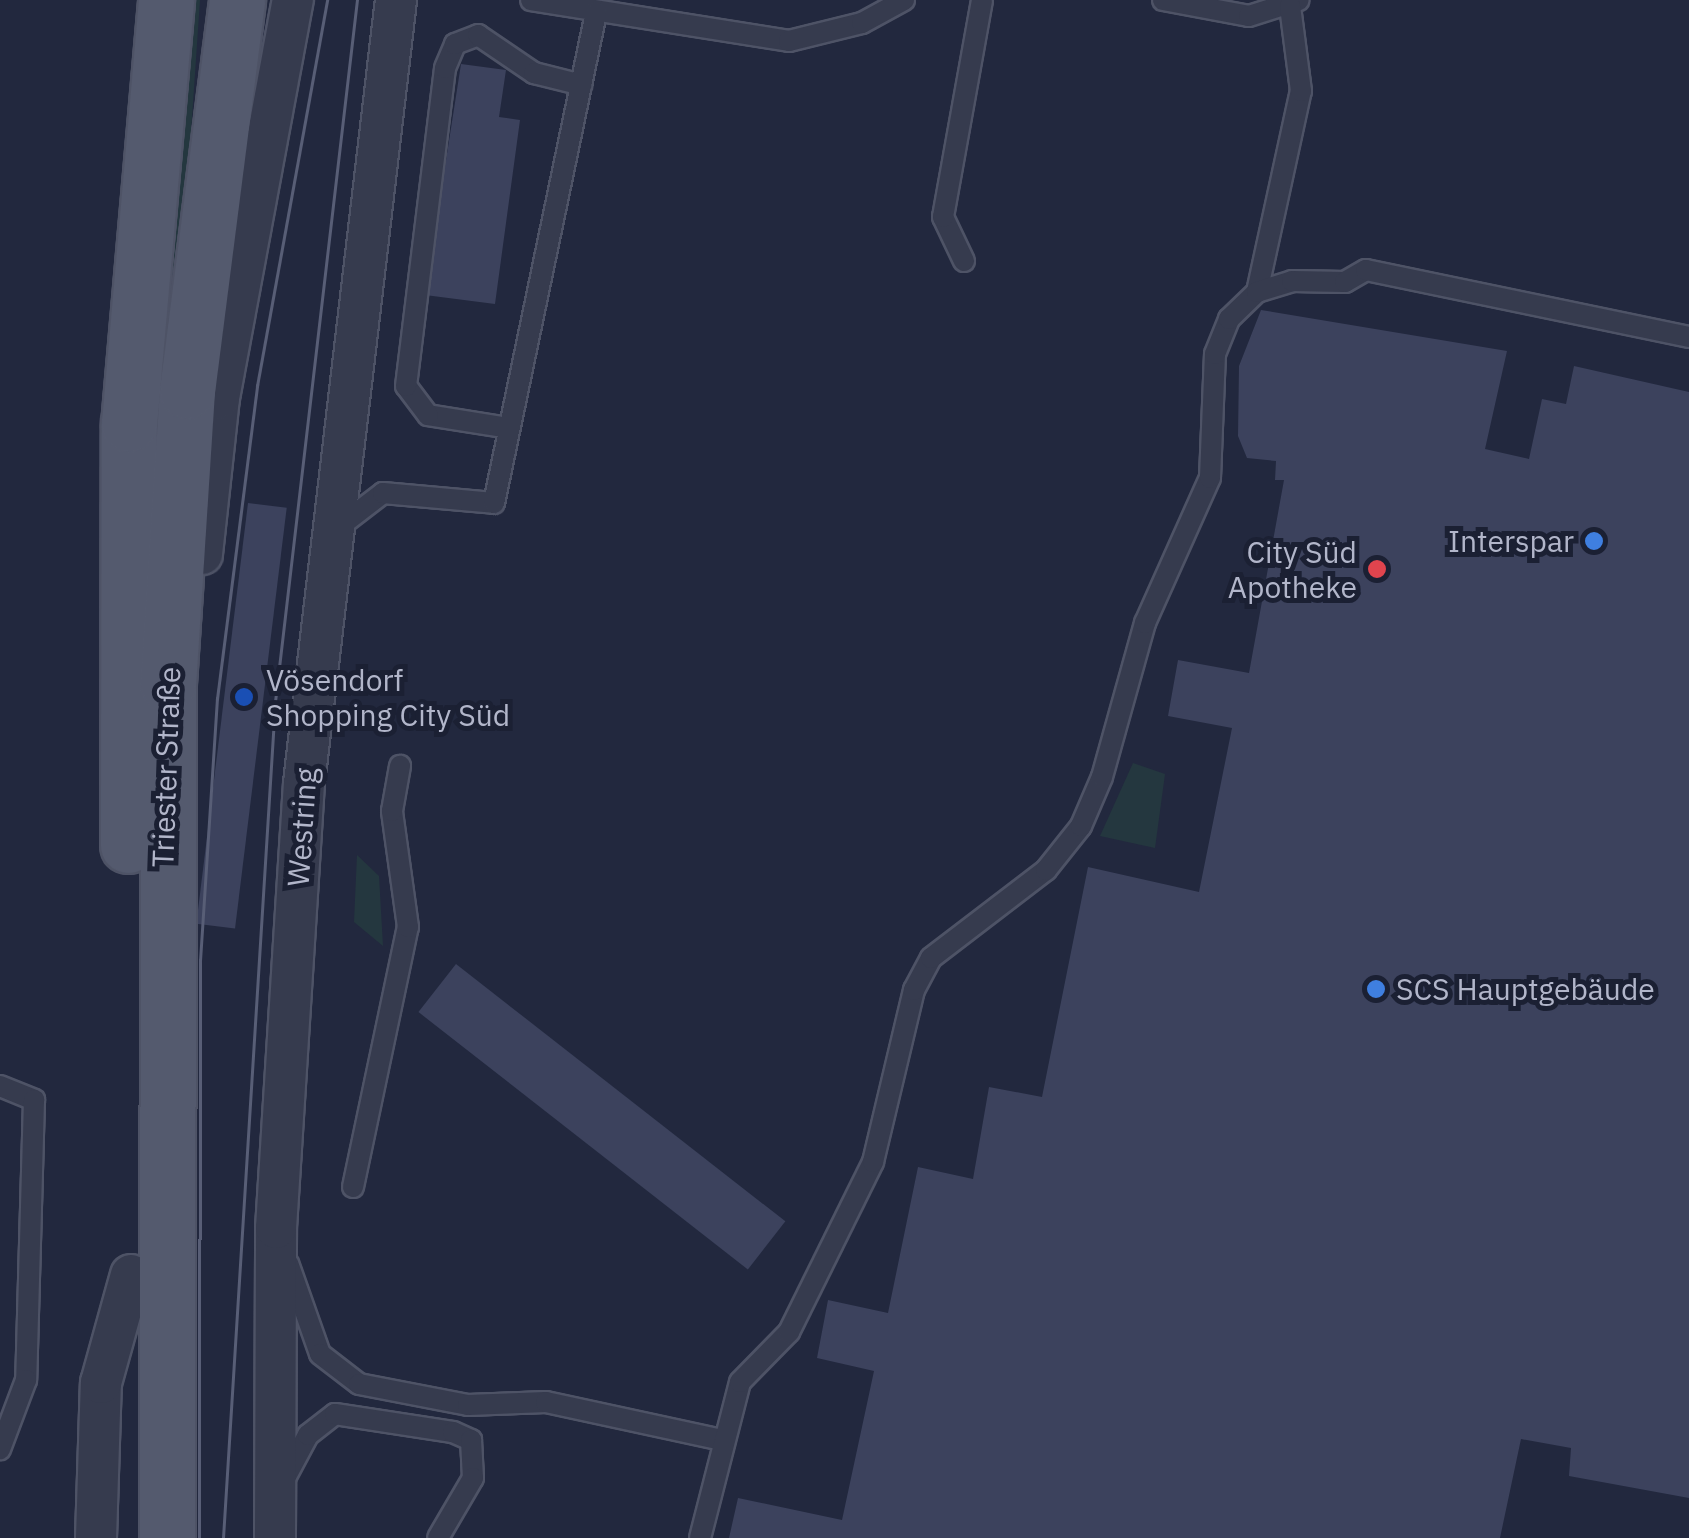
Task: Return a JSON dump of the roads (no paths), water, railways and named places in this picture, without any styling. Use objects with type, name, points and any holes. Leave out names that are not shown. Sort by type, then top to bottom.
[{"type":"main road","name":"Triester Straße","points":[[133,1538],[129,424],[166,0]]},
{"type":"main road","name":"Triester Straße","points":[[167,1538],[168,684],[188,391],[237,0]]},
{"type":"street","points":[[168,684],[198,588],[219,398],[293,0]]},
{"type":"street","name":"Westring","points":[[274,1521],[276,1228],[328,537],[402,6]]},
{"type":"street","points":[[96,1538],[101,1383],[131,1274]]},
{"type":"lane","points":[[532,0],[596,14],[789,41],[862,23],[904,0]]},
{"type":"lane","points":[[964,261],[943,218],[982,0]]},
{"type":"lane","points":[[1163,0],[1248,16],[1294,3],[1301,91],[1257,292]]},
{"type":"lane","points":[[328,537],[383,493],[494,504],[596,14]]},
{"type":"lane","points":[[509,428],[428,416],[406,386],[446,68],[455,44],[478,35],[534,73],[582,85]]},
{"type":"lane","points":[[700,1538],[722,1440],[740,1382],[789,1332],[850,1216],[931,958],[1020,897],[1081,826],[1145,624],[1210,478],[1215,354],[1230,319],[1257,292],[1292,281],[1345,282],[1366,270],[1689,337]]},
{"type":"lane","points":[[353,1187],[408,927],[392,812],[400,766]]},
{"type":"lane","points":[[0,1086],[34,1100],[26,1380],[0,1448]]},
{"type":"lane","points":[[276,1228],[320,1354],[359,1384],[468,1405],[546,1402],[722,1440]]},
{"type":"lane","points":[[274,1521],[308,1435],[335,1414],[368,1412],[471,1440],[473,1478],[438,1538]]},
{"type":"tram line","points":[[199,1538],[200,961],[217,699],[257,386],[327,0]]},
{"type":"tram line","points":[[223,1538],[275,702],[357,0]]},
{"type":"place","name":"Interspar","points":[[1594,541]]},
{"type":"place","name":"City Süd Apotheke","points":[[1377,569]]},
{"type":"place","name":"Vösendorf Shopping City Süd","points":[[244,697]]},
{"type":"place","name":"SCS Hauptgebäude","points":[[1376,989]]}]
